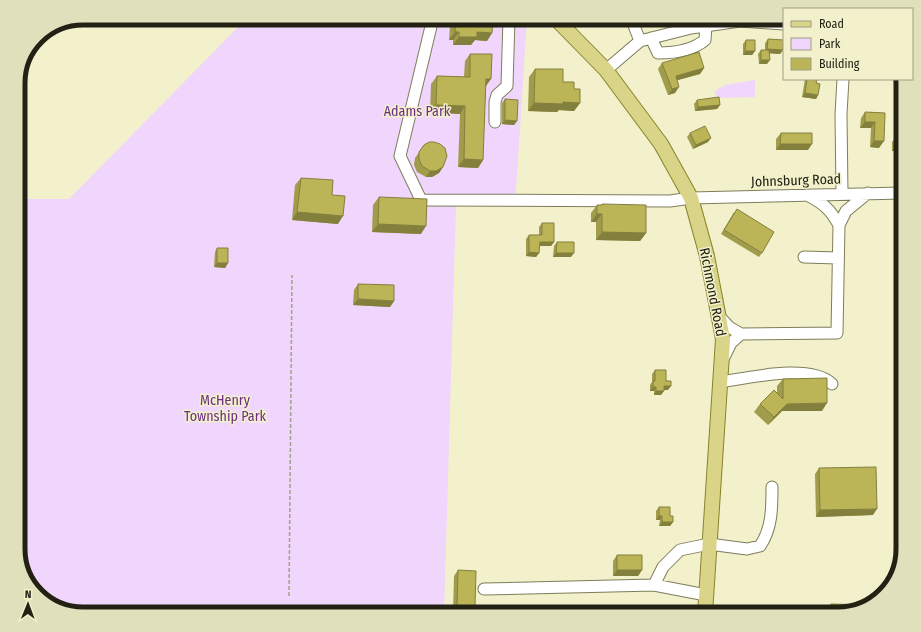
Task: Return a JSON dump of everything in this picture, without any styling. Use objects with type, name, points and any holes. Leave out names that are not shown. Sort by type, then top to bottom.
[{"type":"main road","name":"Richmond Road","points":[[562,25],[606,70],[661,144],[691,198],[707,256],[723,339],[705,607]]},
{"type":"street","name":"Johnsburg Road","points":[[431,25],[400,156],[421,200],[670,201],[691,198],[896,193]]},
{"type":"street","points":[[495,122],[495,102],[497,96],[507,86],[509,25]]},
{"type":"street","points":[[634,25],[640,41]]},
{"type":"street","points":[[606,70],[640,41],[691,28],[711,25]]},
{"type":"street","points":[[651,38],[658,54],[666,53],[698,46],[705,40],[706,26]]},
{"type":"street","points":[[842,194],[841,114],[843,80]]},
{"type":"street","points":[[718,316],[730,327],[741,334],[837,333],[839,225],[846,211],[868,193]]},
{"type":"street","points":[[806,195],[822,203],[832,212],[839,225]]},
{"type":"street","points":[[804,257],[838,258]]},
{"type":"street","points":[[721,364],[730,343],[741,334]]},
{"type":"street","points":[[720,382],[777,373],[817,376],[828,380],[832,384]]},
{"type":"street","points":[[654,585],[663,566],[680,550],[709,544],[747,549],[760,546],[765,538],[772,512],[772,487]]},
{"type":"street","points":[[484,589],[654,585],[706,595]]},
{"type":"path","points":[[289,596],[292,275]]},
{"type":"green space","name":"McHenry Township Park","points":[[240,25],[527,25],[515,206],[456,205],[444,607],[76,607],[57,601],[48,595],[48,584],[37,584],[29,571],[25,553],[25,199],[69,199]]},
{"type":"green space","points":[[755,80],[755,97],[716,98],[715,91],[725,85]]},
{"type":"building","points":[[456,25],[493,25],[492,33],[477,32],[477,37],[459,37],[459,32],[455,32]]},
{"type":"building","points":[[768,39],[783,40],[783,50],[767,49]]},
{"type":"building","points":[[746,40],[755,40],[755,51],[745,51]]},
{"type":"building","points":[[761,50],[769,50],[770,60],[761,60]]},
{"type":"building","points":[[699,52],[704,68],[676,76],[679,87],[672,89],[662,63]]},
{"type":"building","points":[[470,54],[492,54],[491,79],[486,79],[483,160],[464,159],[465,106],[436,105],[437,76],[470,77]]},
{"type":"building","points":[[535,69],[563,69],[563,82],[574,82],[574,89],[580,89],[580,103],[534,103]]},
{"type":"building","points":[[807,80],[817,80],[816,83],[820,84],[818,95],[805,93]]},
{"type":"building","points":[[719,97],[720,105],[698,107],[697,100]]},
{"type":"building","points":[[505,99],[518,100],[517,121],[505,120]]},
{"type":"building","points":[[865,112],[885,113],[884,141],[874,141],[875,122],[865,122]]},
{"type":"building","points":[[705,126],[711,138],[696,145],[690,133]]},
{"type":"building","points":[[781,133],[812,133],[812,144],[780,144]]},
{"type":"building","points":[[429,142],[440,144],[445,148],[447,156],[443,167],[436,171],[430,171],[422,166],[419,159],[419,152],[424,145]]},
{"type":"building","points":[[301,178],[333,180],[332,195],[345,196],[343,216],[297,212]]},
{"type":"building","points":[[379,197],[427,199],[426,226],[378,224]]},
{"type":"building","points":[[597,205],[646,205],[646,233],[602,232],[602,214],[597,214]]},
{"type":"building","points":[[737,209],[774,232],[762,253],[724,230]]},
{"type":"building","points":[[542,223],[554,223],[554,242],[540,242],[539,253],[529,252],[529,235],[542,235]]},
{"type":"building","points":[[557,242],[574,242],[574,253],[556,253]]},
{"type":"building","points":[[217,248],[228,248],[228,263],[217,263]]},
{"type":"building","points":[[358,284],[394,285],[394,301],[358,299]]},
{"type":"building","points":[[655,370],[666,370],[666,381],[671,381],[671,386],[664,386],[664,391],[656,391],[656,387],[653,387],[653,381],[655,381]]},
{"type":"building","points":[[827,378],[827,403],[787,404],[774,417],[760,404],[774,390],[783,399],[783,379]]},
{"type":"building","points":[[876,467],[877,509],[820,510],[819,468]]},
{"type":"building","points":[[659,507],[670,507],[670,516],[673,516],[673,522],[662,522],[662,516],[659,516]]},
{"type":"building","points":[[617,555],[642,555],[642,570],[617,570]]},
{"type":"building","points":[[458,570],[476,571],[475,606],[457,606]]},
{"type":"building","points":[[831,604],[855,605],[849,606],[831,607]]},
{"type":"park label","name":"Adams Park","points":[[417,111]]}]
